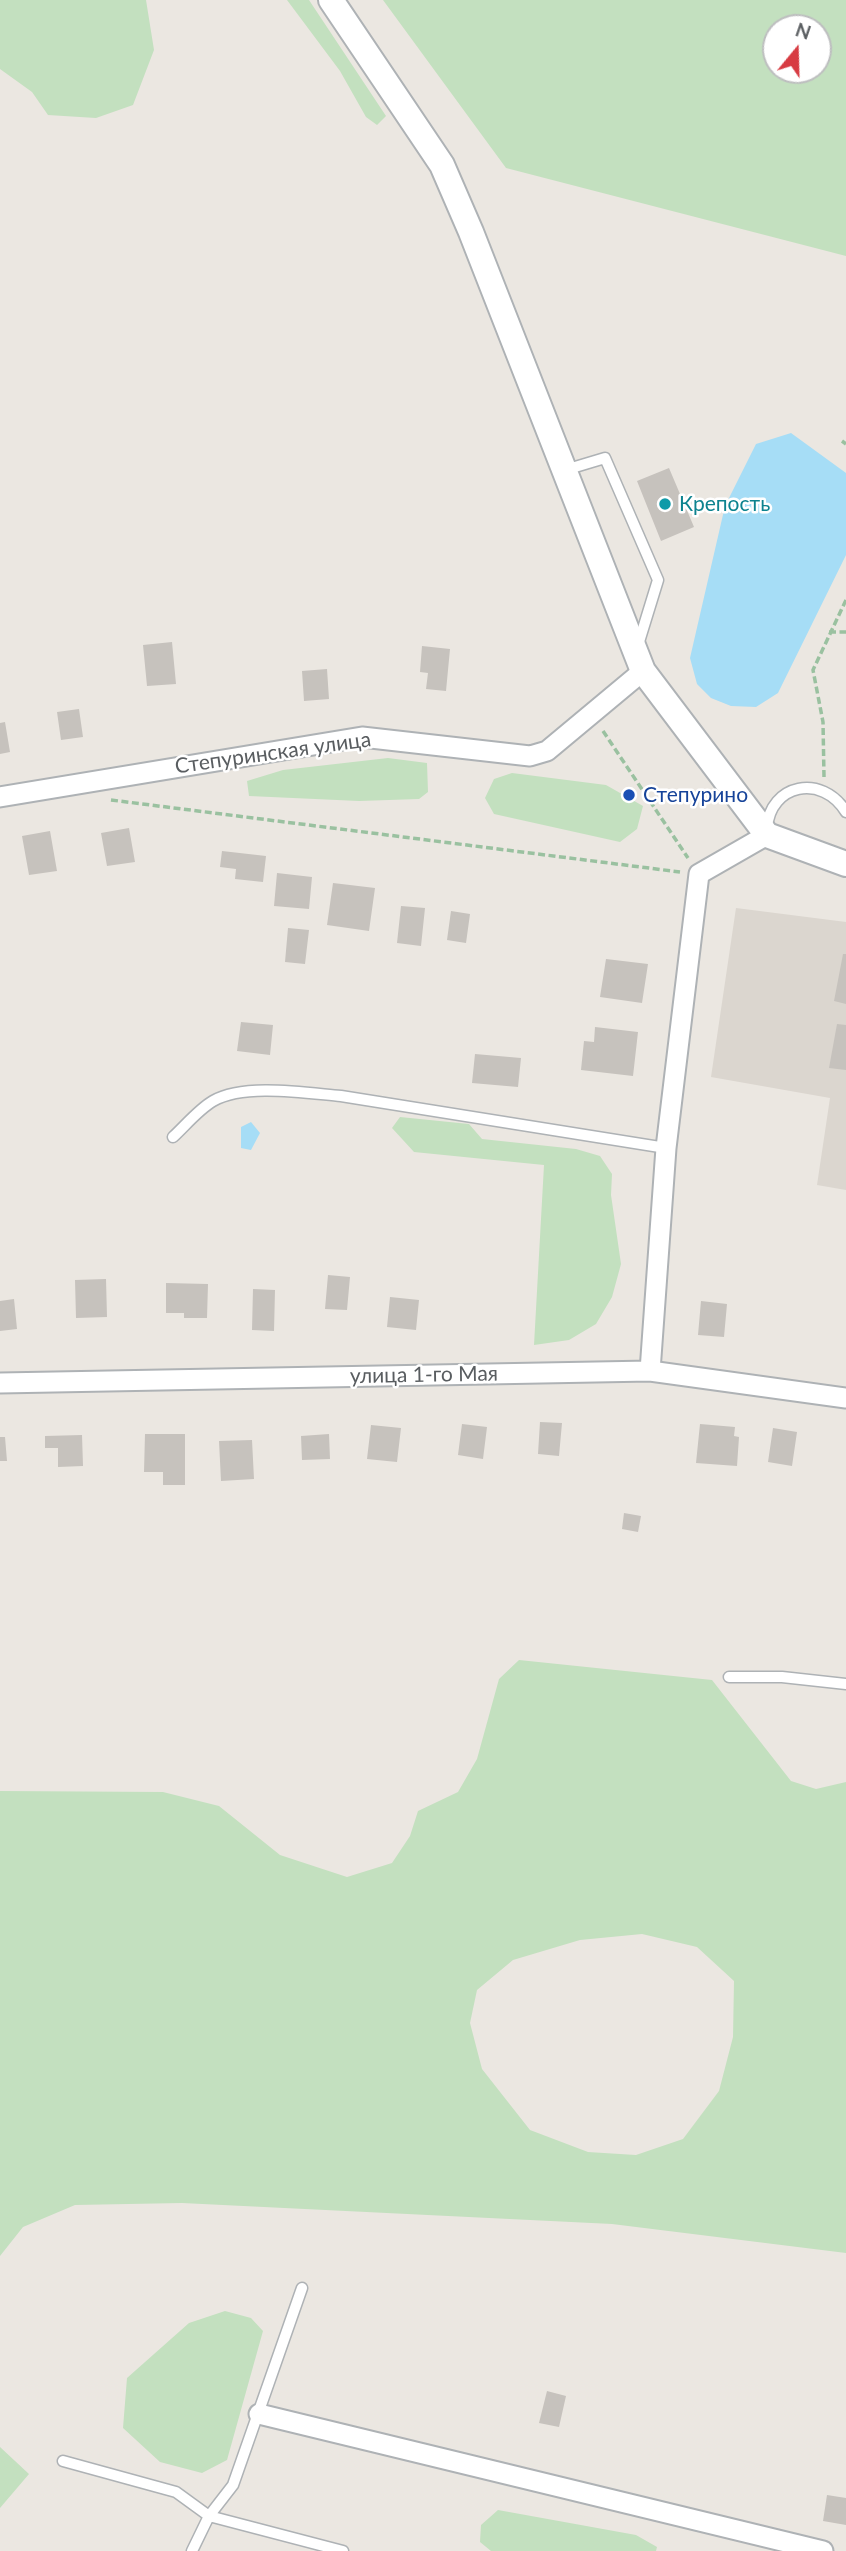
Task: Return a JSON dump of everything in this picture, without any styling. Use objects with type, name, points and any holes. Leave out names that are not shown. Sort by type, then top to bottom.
[{"type":"street","points":[[331,0],[442,165],[640,661],[767,835],[846,864]]},
{"type":"street","name":"Степуринская улица","points":[[0,797],[362,737],[530,756],[547,751],[592,714],[640,661]]},
{"type":"street","points":[[650,1371],[666,1148],[699,874],[767,835]]},
{"type":"street","name":"улица 1-го Мая","points":[[0,1382],[650,1371],[846,1398]]},
{"type":"street","points":[[259,2414],[823,2551]]},
{"type":"lane","points":[[565,470],[605,458],[657,580],[640,661]]},
{"type":"lane","points":[[767,835],[768,821],[783,797],[810,788],[824,790],[836,796],[846,812]]},
{"type":"lane","points":[[173,1137],[214,1100],[249,1092],[287,1092],[341,1096],[666,1148]]},
{"type":"lane","points":[[729,1677],[782,1677],[846,1684]]},
{"type":"lane","points":[[192,2551],[209,2516],[233,2485],[302,2288]]},
{"type":"lane","points":[[63,2461],[176,2492],[209,2516],[343,2551]]},
{"type":"path","points":[[824,790],[823,722],[813,670],[846,600]]},
{"type":"path","points":[[829,632],[846,632]]},
{"type":"path","points":[[592,714],[699,874]]},
{"type":"path","points":[[90,780],[106,799],[699,874]]},
{"type":"shaded area","points":[[736,908],[846,922],[846,1190],[817,1185],[830,1098],[711,1077]]},
{"type":"green space","points":[[0,0],[146,0],[154,50],[133,105],[96,118],[48,115],[32,92],[0,69]]},
{"type":"green space","points":[[287,0],[309,0],[386,116],[377,125],[366,117],[340,71]]},
{"type":"green space","points":[[383,0],[846,0],[846,256],[506,168]]},
{"type":"green space","points":[[388,758],[427,763],[428,792],[419,799],[359,801],[249,796],[247,781],[283,770]]},
{"type":"green space","points":[[512,773],[606,785],[643,806],[637,829],[620,842],[494,814],[485,798],[494,779]]},
{"type":"green space","points":[[400,1117],[469,1124],[482,1139],[576,1149],[600,1156],[612,1174],[611,1195],[621,1264],[612,1297],[596,1324],[569,1340],[534,1345],[544,1165],[414,1152],[392,1128]]},
{"type":"green space","points":[[519,1660],[712,1680],[791,1781],[816,1789],[846,1782],[846,2253],[612,2224],[182,2203],[75,2205],[23,2227],[0,2256],[0,1791],[163,1792],[219,1806],[280,1855],[347,1877],[392,1863],[410,1836],[418,1811],[458,1792],[477,1759],[499,1679]],"holes":[[[642,1934],[697,1947],[734,1981],[733,2037],[719,2091],[683,2139],[636,2155],[588,2152],[530,2130],[482,2069],[470,2023],[477,1990],[513,1960],[580,1940]]]},
{"type":"green space","points":[[225,2311],[251,2318],[263,2331],[227,2460],[202,2473],[160,2462],[123,2428],[127,2378],[189,2323]]},
{"type":"green space","points":[[0,2447],[29,2474],[0,2508]]},
{"type":"green space","points":[[498,2510],[636,2535],[657,2547],[656,2551],[491,2551],[480,2542],[481,2525]]},
{"type":"water","points":[[791,433],[846,473],[846,555],[778,693],[756,707],[731,706],[711,698],[697,684],[690,658],[725,506],[756,444]]},
{"type":"water","points":[[251,1122],[260,1133],[251,1150],[241,1148],[241,1127]]},
{"type":"building","name":"Крепость","points":[[669,468],[694,527],[661,541],[637,481]]},
{"type":"building","points":[[172,642],[176,684],[147,686],[143,645]]},
{"type":"building","points":[[422,646],[450,649],[446,691],[426,689],[428,673],[420,672]]},
{"type":"building","points":[[327,669],[329,699],[304,701],[302,671]]},
{"type":"building","points":[[79,709],[83,737],[61,740],[57,712]]},
{"type":"building","points":[[5,722],[10,752],[0,754],[0,723]]},
{"type":"building","points":[[129,828],[135,862],[107,866],[101,833]]},
{"type":"building","points":[[50,831],[57,871],[29,875],[22,836]]},
{"type":"building","points":[[222,851],[266,856],[263,882],[235,879],[236,869],[220,867]]},
{"type":"building","points":[[277,873],[312,877],[309,909],[274,906]]},
{"type":"building","points":[[333,883],[375,888],[369,931],[327,925]]},
{"type":"building","points":[[401,906],[425,908],[421,946],[397,943]]},
{"type":"building","points":[[451,911],[470,914],[466,943],[447,940]]},
{"type":"building","points":[[288,928],[309,930],[305,964],[285,962]]},
{"type":"building","points":[[843,954],[846,954],[846,1004],[834,1001]]},
{"type":"building","points":[[606,959],[648,964],[642,1003],[600,997]]},
{"type":"building","points":[[241,1022],[273,1025],[270,1055],[237,1051]]},
{"type":"building","points":[[837,1024],[846,1025],[846,1070],[829,1068]]},
{"type":"building","points":[[595,1027],[638,1032],[633,1076],[581,1070],[584,1041],[594,1042]]},
{"type":"building","points":[[475,1054],[521,1058],[518,1087],[472,1083]]},
{"type":"building","points":[[328,1275],[350,1277],[347,1310],[325,1309]]},
{"type":"building","points":[[106,1279],[107,1317],[76,1318],[75,1280]]},
{"type":"building","points":[[166,1283],[208,1284],[207,1318],[184,1318],[184,1313],[166,1313]]},
{"type":"building","points":[[253,1289],[275,1290],[274,1331],[252,1330]]},
{"type":"building","points":[[390,1297],[419,1300],[416,1330],[387,1327]]},
{"type":"building","points":[[14,1299],[17,1329],[0,1331],[0,1301]]},
{"type":"building","points":[[701,1301],[727,1304],[724,1337],[698,1335]]},
{"type":"building","points":[[540,1422],[562,1423],[559,1456],[538,1454]]},
{"type":"building","points":[[462,1424],[487,1427],[483,1459],[458,1455]]},
{"type":"building","points":[[700,1424],[735,1427],[734,1436],[739,1437],[737,1466],[696,1463]]},
{"type":"building","points":[[371,1425],[401,1428],[397,1462],[367,1459]]},
{"type":"building","points":[[773,1428],[797,1432],[792,1466],[768,1462]]},
{"type":"building","points":[[145,1434],[185,1434],[185,1485],[163,1485],[163,1472],[144,1472]]},
{"type":"building","points":[[329,1434],[330,1459],[302,1460],[301,1436]]},
{"type":"building","points":[[82,1435],[83,1466],[58,1467],[58,1448],[45,1448],[45,1436]]},
{"type":"building","points":[[0,1437],[5,1437],[7,1461],[0,1461]]},
{"type":"building","points":[[252,1440],[254,1479],[221,1481],[219,1441]]},
{"type":"building","points":[[624,1513],[641,1516],[638,1532],[622,1529]]},
{"type":"building","points":[[547,2391],[566,2396],[559,2427],[539,2423]]},
{"type":"building","points":[[827,2495],[846,2498],[846,2525],[823,2521]]},
{"type":"place","name":"Крепость","points":[[665,504]]},
{"type":"place","name":"Степурино","points":[[629,795]]}]
